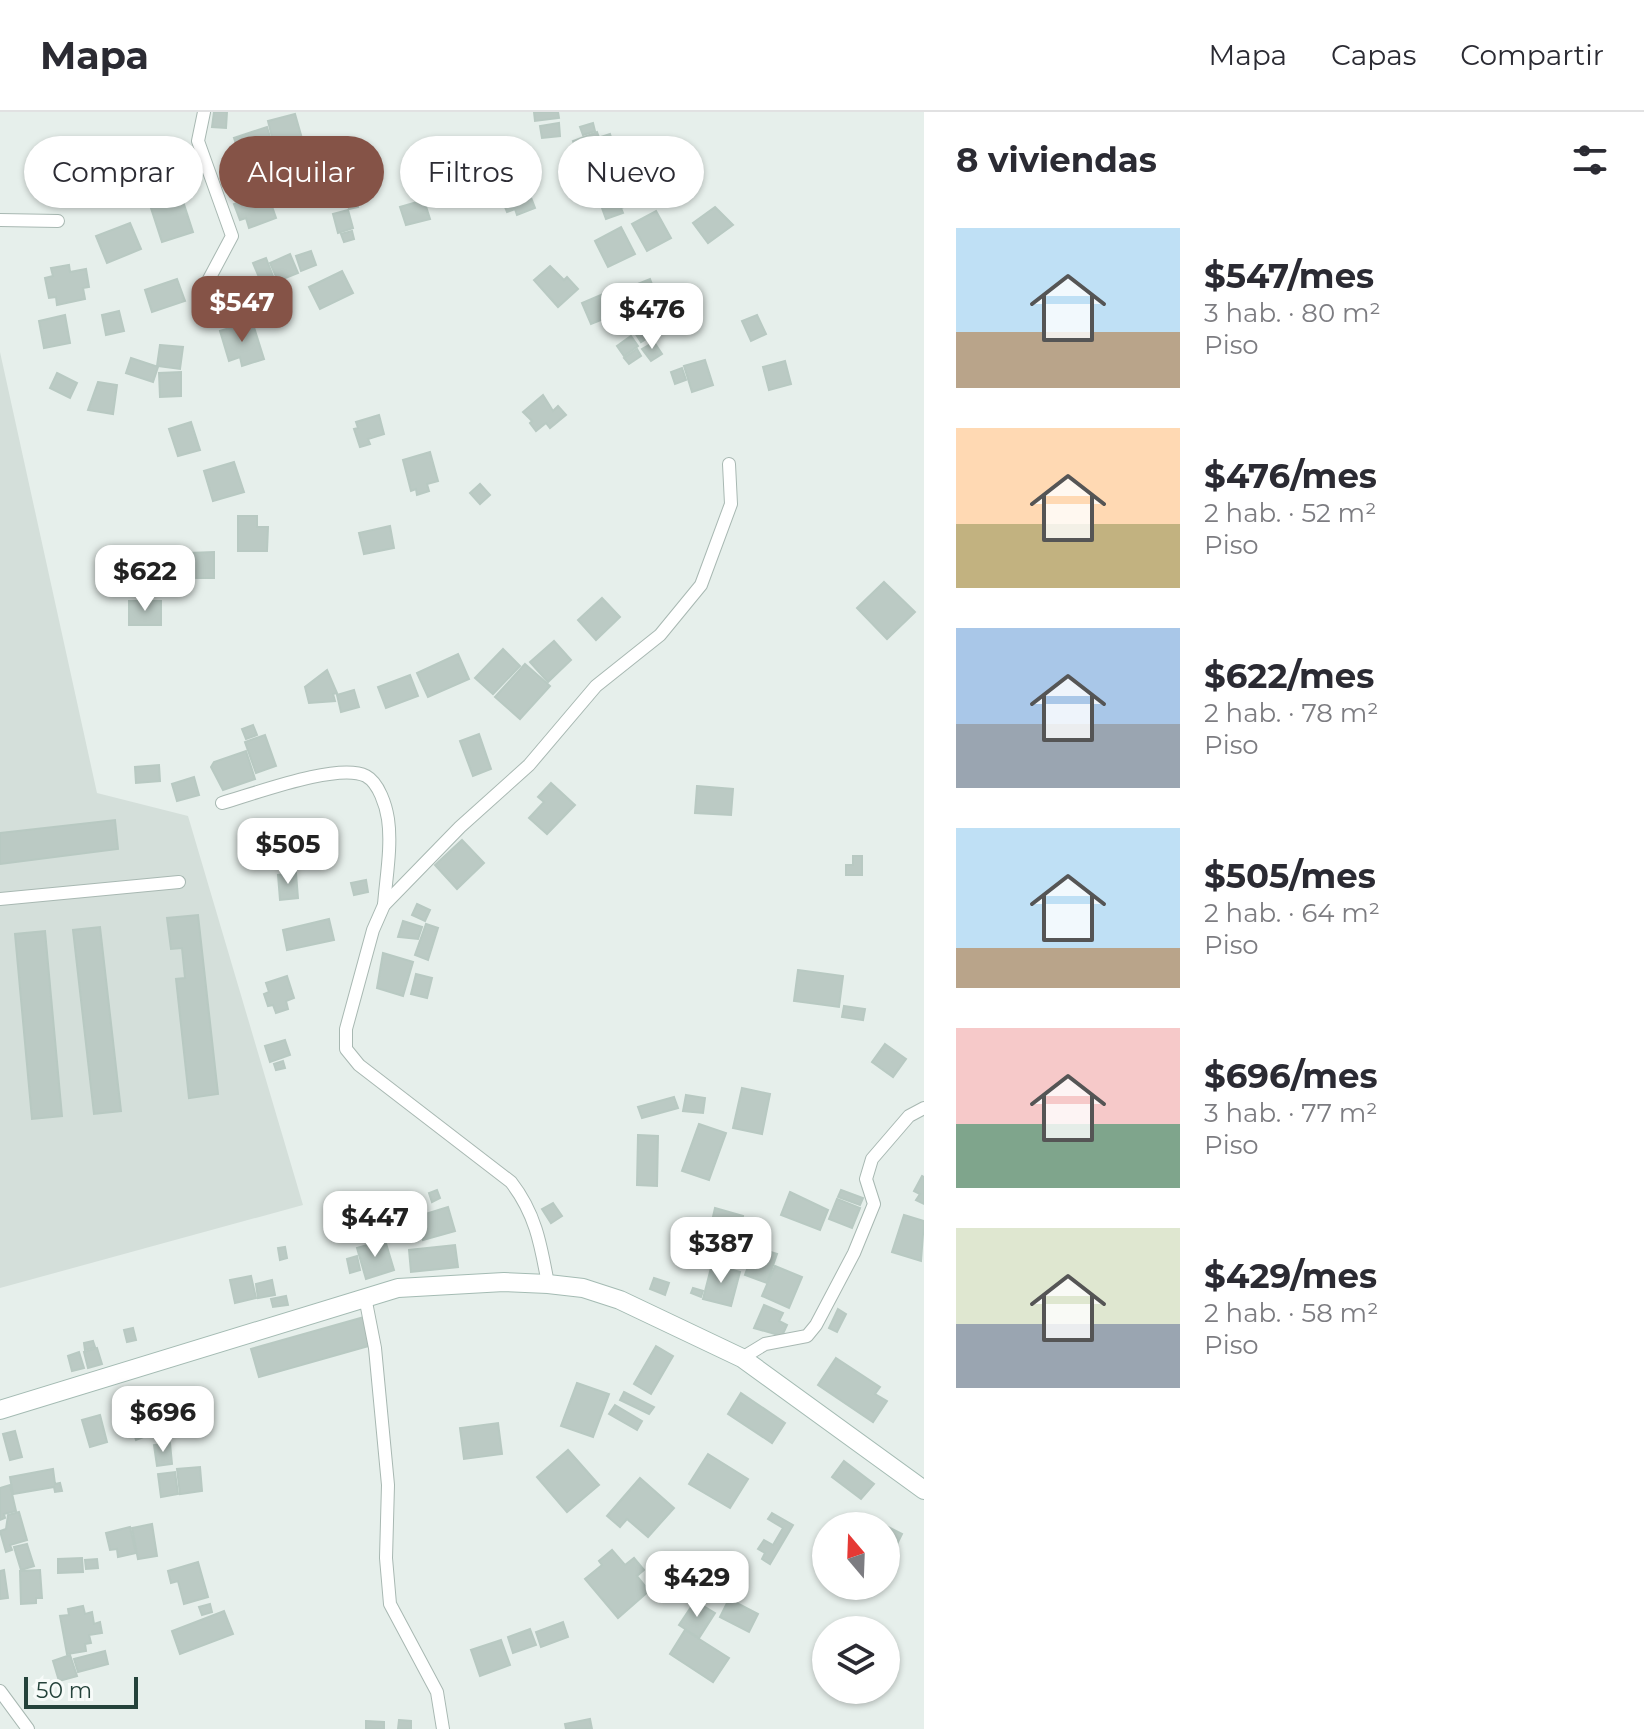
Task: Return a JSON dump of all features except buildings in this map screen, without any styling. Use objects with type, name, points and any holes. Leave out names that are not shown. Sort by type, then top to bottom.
[{"type":"street","points":[[204,112],[198,141],[232,236],[208,281]]},
{"type":"street","points":[[0,220],[58,221]]},
{"type":"street","points":[[548,1284],[537,1224],[527,1202],[511,1182],[359,1065],[346,1049],[346,1029],[373,930],[384,905],[438,849],[529,765],[596,686],[660,635],[701,585],[731,504],[729,464]]},
{"type":"street","points":[[222,803],[324,775],[357,773],[369,777],[378,789],[388,819],[384,905]]},
{"type":"street","points":[[0,899],[179,882]]},
{"type":"street","points":[[742,1358],[765,1344],[807,1336],[816,1325],[854,1253],[874,1204],[866,1179],[872,1159],[909,1116],[924,1108]]},
{"type":"street","points":[[0,1410],[398,1288],[548,1284],[583,1288],[620,1300],[742,1358],[924,1490]]},
{"type":"street","points":[[365,1297],[375,1348],[388,1485],[386,1558],[390,1604],[402,1633],[437,1692],[443,1729]]},
{"type":"street","points":[[0,1691],[28,1729]]},
{"type":"shaded area","points":[[0,352],[97,793],[188,816],[303,1205],[0,1288]]}]
